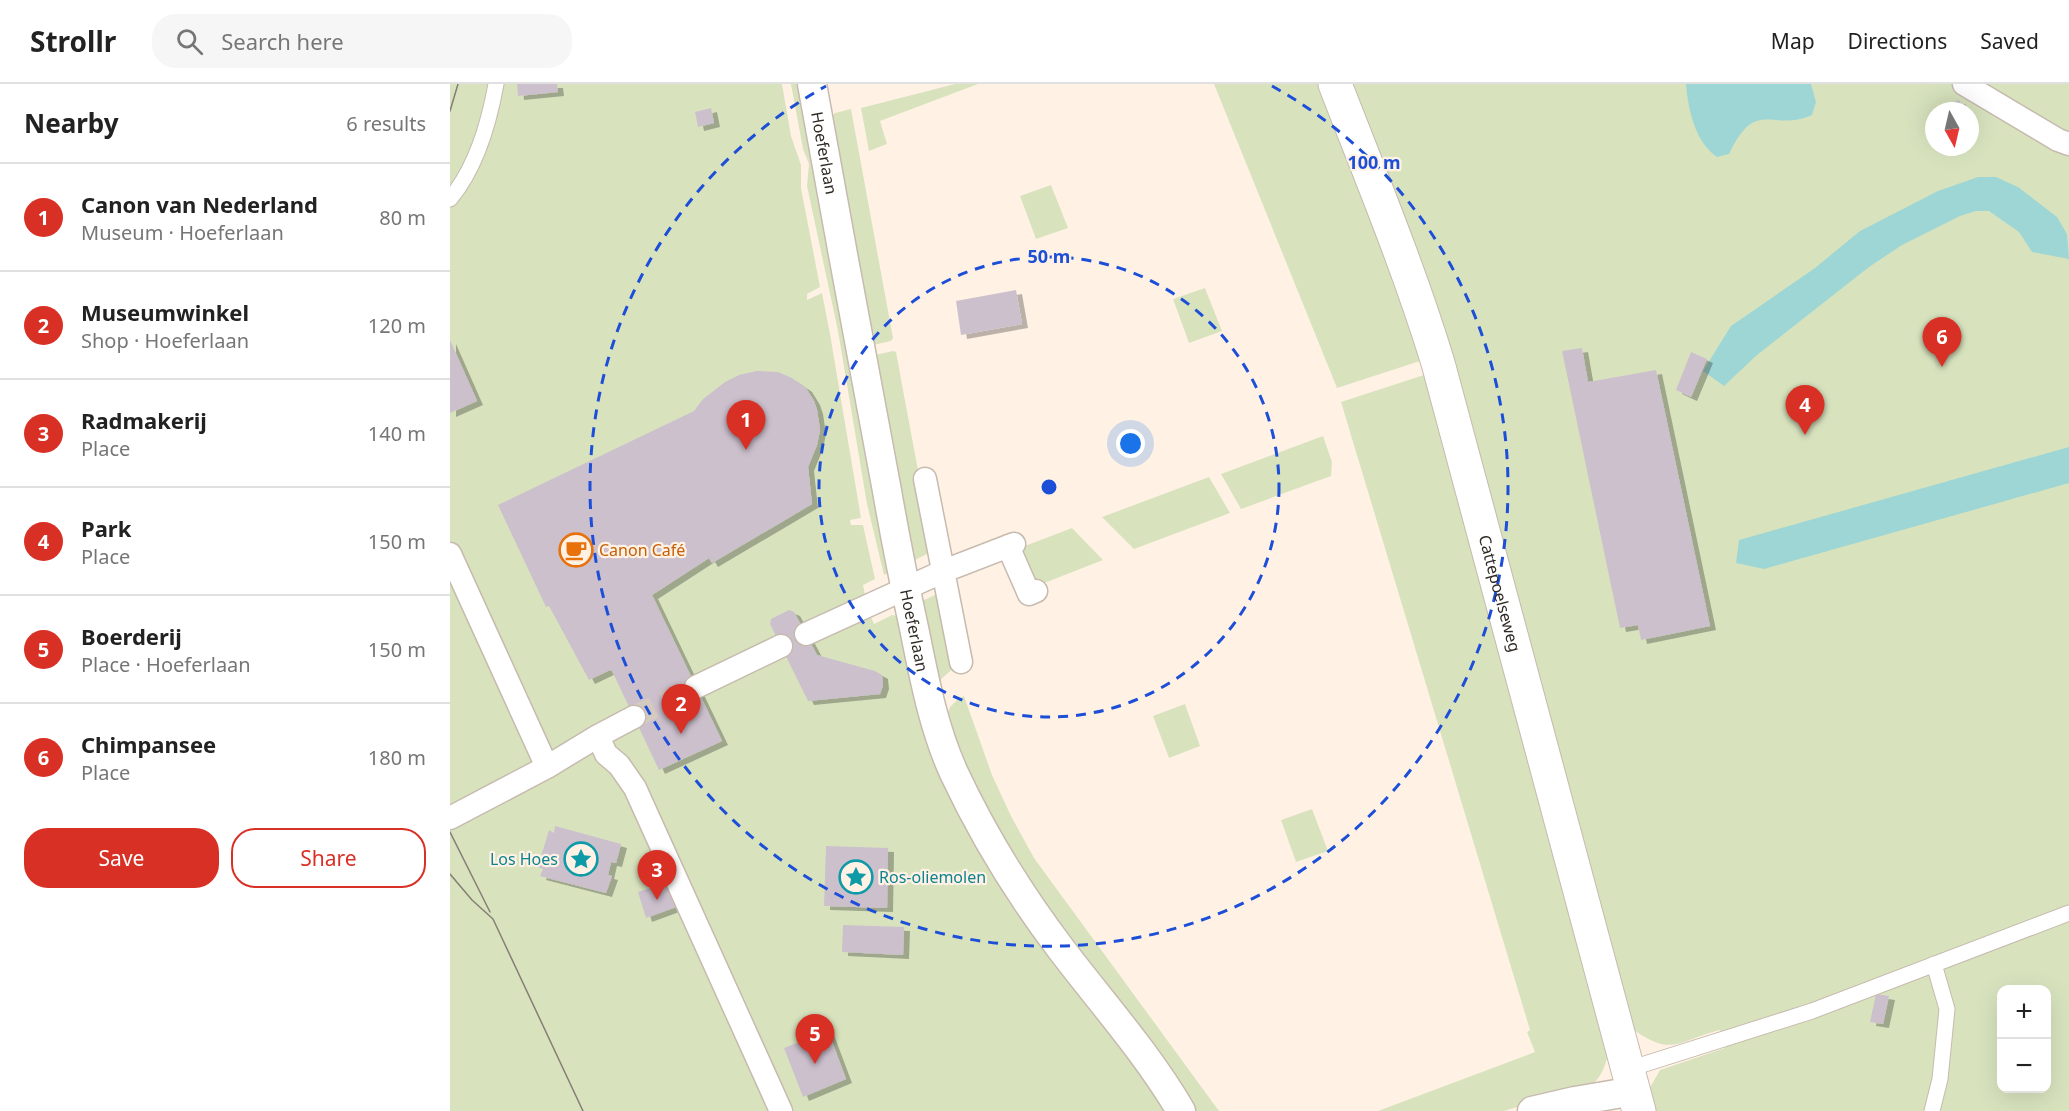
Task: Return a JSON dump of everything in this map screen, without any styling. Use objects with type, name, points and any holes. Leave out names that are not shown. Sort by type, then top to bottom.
[{"type":"street","name":"Hoeferlaan","points":[[812,84],[906,588],[930,704],[952,769],[1017,886],[1039,919],[1124,1028],[1181,1111]]},
{"type":"street","name":"Cattepoelseweg","points":[[1335,84],[1406,266],[1435,353],[1634,1091]]},
{"type":"street","points":[[1964,84],[2058,140],[2069,144]]},
{"type":"street","points":[[925,479],[961,662]]},
{"type":"street","points":[[806,634],[944,571],[1011,545],[1029,594],[1036,591]]},
{"type":"street","points":[[450,554],[547,767]]},
{"type":"street","points":[[696,687],[781,646]]},
{"type":"street","points":[[450,818],[547,767],[634,717]]},
{"type":"street","points":[[598,736],[606,754],[620,765],[635,788],[782,1111]]},
{"type":"street","points":[[1532,1111],[1634,1091]]},
{"type":"lane","points":[[450,199],[460,187],[483,136],[496,84]]},
{"type":"lane","points":[[1634,1091],[1812,1011],[2069,914]]},
{"type":"lane","points":[[1932,1111],[1940,1079],[1947,1009],[1934,964]]},
{"type":"green space","points":[[450,84],[782,84],[791,136],[801,165],[801,188],[820,287],[807,294],[807,300],[822,293],[861,518],[850,520],[851,525],[863,525],[875,579],[863,585],[868,610],[874,624],[892,615],[897,616],[930,735],[1170,1111],[450,1111]]},
{"type":"green space","points":[[791,84],[801,84],[890,572],[884,575],[867,504],[838,331],[807,186],[809,164],[803,149]]},
{"type":"green space","points":[[955,84],[978,84],[880,121],[887,144],[869,151],[861,108]]},
{"type":"green space","points":[[1214,84],[1321,84],[1423,360],[1337,388]]},
{"type":"green space","points":[[1350,84],[2069,84],[2069,1111],[1653,1111],[1648,1091],[1660,1070],[1725,1048],[1720,1030],[1684,1042],[1666,1045],[1645,1037],[1631,1028]]},
{"type":"green space","points":[[851,109],[893,338],[891,341],[873,345],[830,118],[835,113]]},
{"type":"green space","points":[[1051,185],[1068,228],[1036,239],[1020,196]]},
{"type":"green space","points":[[1205,288],[1222,331],[1189,343],[1173,299]]},
{"type":"green space","points":[[896,352],[933,551],[913,561],[875,355]]},
{"type":"green space","points":[[1427,374],[1609,1049],[1601,1074],[1590,1086],[1504,1111],[1378,1111],[1535,1052],[1527,1032],[1530,1030],[1341,402]]},
{"type":"green space","points":[[1323,436],[1332,462],[1331,476],[1241,509],[1221,474]]},
{"type":"green space","points":[[1209,477],[1230,513],[1134,549],[1102,517]]},
{"type":"green space","points":[[1072,528],[1103,560],[1034,587],[1017,549]]},
{"type":"green space","points":[[941,592],[956,666],[940,680],[937,679],[920,602]]},
{"type":"green space","points":[[964,696],[992,775],[1034,858],[1219,1111],[1193,1111],[1047,914],[961,765],[947,715],[950,707]]},
{"type":"green space","points":[[1185,704],[1200,746],[1169,758],[1153,716]]},
{"type":"green space","points":[[1312,809],[1328,851],[1296,862],[1281,820]]},
{"type":"water","points":[[1686,84],[1811,84],[1816,102],[1812,115],[1786,121],[1757,121],[1748,126],[1739,136],[1729,154],[1717,157],[1709,151],[1698,134],[1691,114]]},
{"type":"water","points":[[1978,177],[1996,177],[2018,187],[2057,217],[2067,234],[2069,259],[2032,252],[2019,232],[1989,211],[1976,211],[1960,216],[1902,245],[1869,267],[1757,355],[1724,386],[1703,371],[1731,326],[1815,268],[1860,231],[1938,191]]},
{"type":"water","points":[[2069,447],[2069,483],[1764,569],[1736,563],[1739,540]]},
{"type":"building","points":[[517,84],[557,84],[558,92],[518,96]]},
{"type":"building","points":[[711,108],[714,123],[698,127],[695,112]]},
{"type":"building","points":[[1016,290],[1022,324],[961,335],[956,301]]},
{"type":"building","points":[[450,340],[477,401],[450,413]]},
{"type":"building","points":[[1582,348],[1588,382],[1656,370],[1710,626],[1641,640],[1638,625],[1620,628],[1562,351]]},
{"type":"building","points":[[1691,352],[1707,359],[1691,397],[1676,390]]},
{"type":"building","points":[[757,371],[778,372],[792,378],[806,388],[814,401],[820,430],[808,467],[812,504],[712,563],[709,558],[652,595],[722,741],[659,770],[612,671],[589,680],[549,606],[546,607],[498,505],[694,411],[703,399],[725,382],[739,375]]},
{"type":"building","points":[[789,610],[794,612],[817,655],[882,675],[883,685],[880,694],[808,701],[770,624],[771,619]]},
{"type":"building","points":[[555,826],[621,844],[616,863],[611,862],[608,875],[612,876],[606,893],[540,876],[543,869],[538,867],[549,830],[554,833]]},
{"type":"building","points":[[826,846],[888,848],[887,908],[824,906]]},
{"type":"building","points":[[668,882],[676,907],[646,918],[638,892]]},
{"type":"building","points":[[843,925],[904,927],[903,955],[842,952]]},
{"type":"building","points":[[1876,994],[1889,996],[1883,1024],[1870,1022]]},
{"type":"building","points":[[828,1031],[846,1079],[803,1097],[784,1048]]},
{"type":"tunnel","points":[[634,717],[696,687]]},
{"type":"tram line","points":[[450,111],[458,84]]},
{"type":"tram line","points":[[450,832],[490,912]]},
{"type":"tram line","points":[[450,874],[472,900],[493,919],[583,1111]]},
{"type":"place","name":"Chimpansee","points":[[1942,367]]},
{"type":"place","name":"Park","points":[[1805,435]]},
{"type":"place","name":"Canon van Nederland","points":[[746,450]]},
{"type":"place","name":"Canon Café","points":[[576,550]]},
{"type":"place","name":"Museumwinkel","points":[[681,734]]},
{"type":"place","name":"Los Hoes","points":[[581,859]]},
{"type":"place","name":"Ros-oliemolen","points":[[856,877]]},
{"type":"place","name":"Radmakerij","points":[[657,900]]},
{"type":"place","name":"Boerderij","points":[[815,1064]]}]
